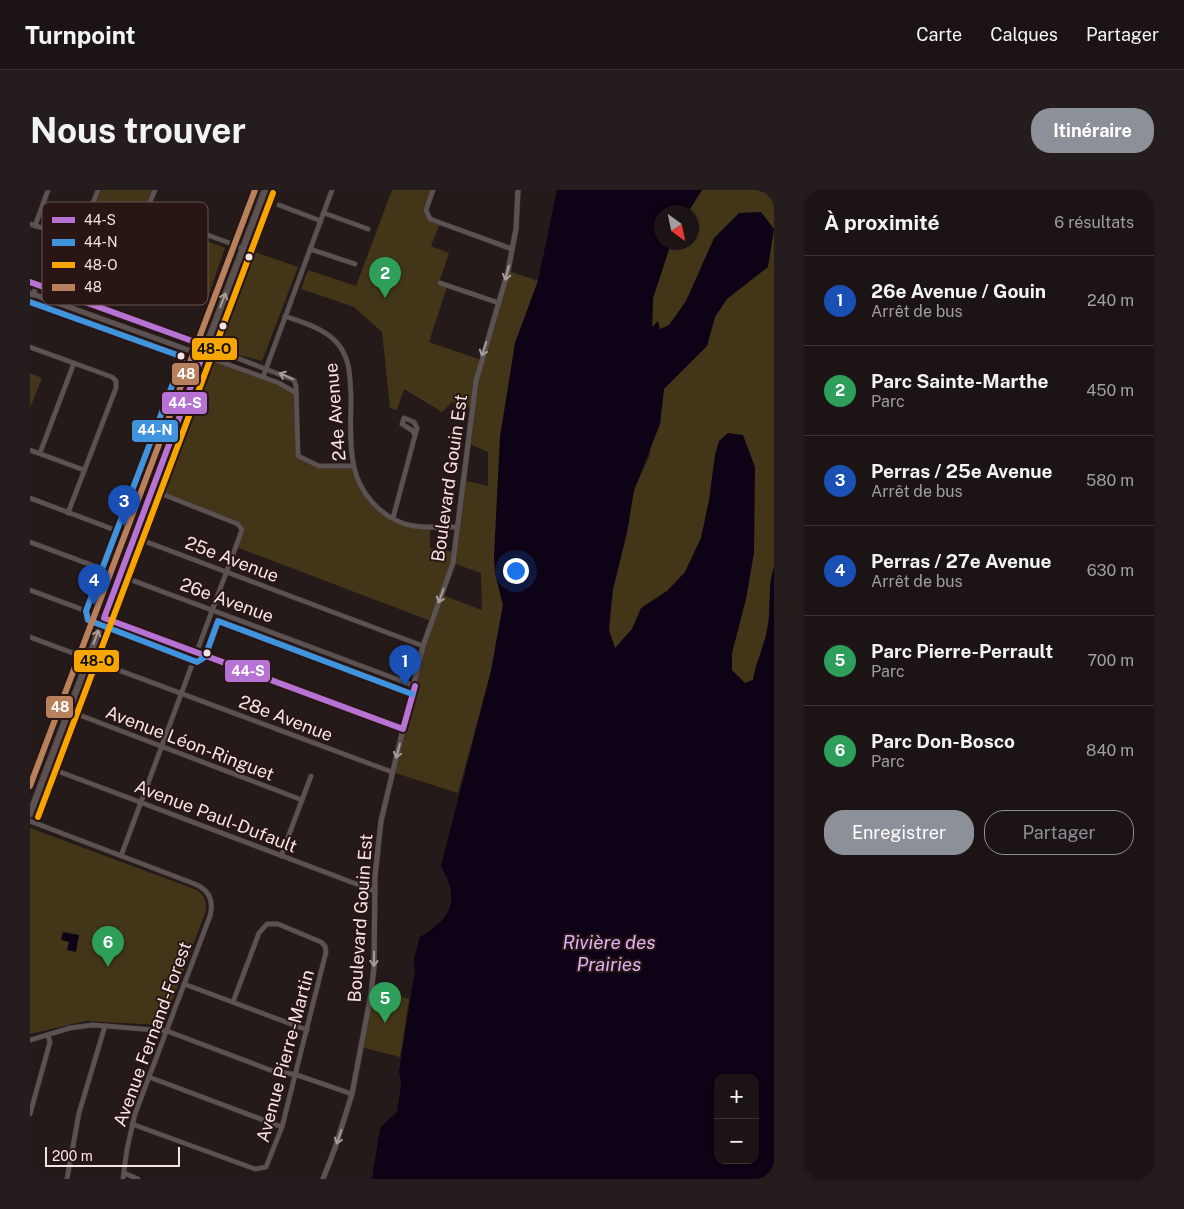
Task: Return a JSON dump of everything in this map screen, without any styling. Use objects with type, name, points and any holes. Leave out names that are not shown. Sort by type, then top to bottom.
[{"type":"main road","points":[[30,786],[255,190]]},
{"type":"main road","points":[[30,814],[265,190]]},
{"type":"street","points":[[43,202],[48,190]]},
{"type":"street","points":[[93,202],[98,190]]},
{"type":"street","points":[[150,202],[155,190]]},
{"type":"street","points":[[262,377],[332,190]]},
{"type":"street","points":[[433,190],[426,210],[430,219],[512,249]]},
{"type":"street","name":"Boulevard Gouin Est","points":[[323,1179],[352,1094],[373,981],[378,839],[392,772],[415,686],[423,646],[453,563],[476,381],[499,303],[512,249],[518,190]]},
{"type":"street","points":[[32,225],[42,203]]},
{"type":"street","points":[[279,205],[321,221]]},
{"type":"street","points":[[324,213],[368,229]]},
{"type":"street","points":[[208,235],[243,248]]},
{"type":"street","points":[[310,249],[355,264]]},
{"type":"street","points":[[30,282],[42,286]]},
{"type":"street","points":[[440,283],[499,303]]},
{"type":"street","points":[[30,304],[37,284]]},
{"type":"street","points":[[63,305],[262,377],[285,386],[296,393]]},
{"type":"street","points":[[94,305],[294,380],[297,451],[299,458],[319,466],[353,466]]},
{"type":"street","name":"24e Avenue","points":[[285,316],[330,335],[346,357],[350,371],[353,466],[364,491],[376,506],[405,524],[458,527]]},
{"type":"street","points":[[30,347],[112,377],[116,381],[116,388],[68,513]]},
{"type":"street","points":[[40,453],[74,362]]},
{"type":"street","points":[[393,518],[415,436]]},
{"type":"street","points":[[30,450],[84,470]]},
{"type":"street","points":[[30,821],[121,856],[242,533],[242,528],[238,524],[152,490]]},
{"type":"street","name":"25e Avenue","points":[[30,498],[423,646]]},
{"type":"street","name":"26e Avenue","points":[[30,542],[415,686]]},
{"type":"street","points":[[30,590],[403,729]]},
{"type":"street","name":"28e Avenue","points":[[30,637],[392,772]]},
{"type":"street","name":"Avenue Léon-Ringuet","points":[[69,711],[302,800]]},
{"type":"street","name":"Avenue Paul-Dufault","points":[[47,767],[375,892]]},
{"type":"street","points":[[281,856],[311,776]]},
{"type":"street","name":"Avenue Fernand-Forest","points":[[121,856],[200,886],[211,899],[210,916],[132,1124],[124,1176]]},
{"type":"street","name":"Avenue Pierre-Martin","points":[[132,1124],[255,1169],[263,1169],[269,1164],[282,1127],[296,1075],[326,952],[325,946],[320,942],[278,924],[267,924],[259,933],[233,1002]]},
{"type":"street","points":[[184,984],[307,1030]]},
{"type":"street","points":[[30,1040],[75,1027],[105,1026],[166,1031],[270,1070],[296,1075],[352,1094]]},
{"type":"street","points":[[67,1179],[80,1113],[105,1026]]},
{"type":"street","points":[[30,1114],[31,1099],[50,1042],[48,1036]]},
{"type":"street","points":[[150,1076],[282,1127]]},
{"type":"street","points":[[124,1176],[138,1179]]},
{"type":"shaded area","points":[[101,190],[152,190],[149,202],[96,202]]},
{"type":"shaded area","points":[[392,190],[433,190],[426,215],[440,223],[431,246],[449,253],[440,280],[440,283],[447,287],[429,342],[481,360],[508,271],[538,281],[515,343],[495,540],[495,573],[503,605],[491,671],[458,793],[392,772],[431,621],[236,547],[242,528],[152,490],[202,355],[263,377],[296,393],[298,456],[310,464],[353,466],[365,492],[381,510],[403,521],[430,527],[430,548],[454,552],[463,480],[488,486],[488,452],[468,443],[472,408],[452,402],[442,412],[404,389],[397,410],[390,408],[382,332],[354,307],[301,289],[308,270],[356,286]],"holes":[[[453,563],[481,573],[482,610],[442,595]]]},
{"type":"shaded area","points":[[702,190],[774,190],[774,567],[767,632],[753,680],[745,683],[599,646],[627,532],[634,490],[650,455],[653,298],[669,250],[699,250],[699,205],[692,205]]},
{"type":"shaded area","points":[[208,241],[225,248],[208,297]]},
{"type":"shaded area","points":[[243,248],[298,267],[262,361],[206,346]]},
{"type":"shaded area","points":[[30,373],[42,378],[30,408]]},
{"type":"shaded area","points":[[30,828],[197,890],[204,897],[206,903],[205,913],[163,1025],[85,1021],[30,1034]]},
{"type":"shaded area","points":[[372,988],[409,999],[400,1057],[361,1047]]},
{"type":"water","name":"Rivière des Prairies","points":[[557,190],[702,190],[692,205],[654,205],[654,250],[669,250],[653,298],[652,327],[658,321],[660,329],[669,325],[686,301],[714,238],[739,213],[761,212],[774,229],[768,267],[727,299],[715,317],[707,346],[664,389],[660,424],[634,490],[627,532],[613,589],[609,630],[615,648],[632,629],[641,608],[667,591],[685,572],[701,538],[719,441],[728,433],[743,435],[755,467],[754,553],[746,599],[732,653],[732,670],[745,683],[753,680],[766,636],[774,567],[774,1179],[372,1179],[380,1128],[397,1112],[401,1085],[399,1071],[415,970],[414,959],[420,937],[440,922],[450,907],[450,889],[441,866],[491,671],[503,605],[495,573],[494,556],[500,437],[515,343],[538,281]]},
{"type":"water","points":[[63,932],[79,935],[76,952],[67,950],[69,942],[61,940]]},
{"type":"transit line","name":"48","points":[[30,786],[255,190]]},
{"type":"transit line","name":"48-O","points":[[38,817],[273,193]]},
{"type":"transit line","name":"44-S","points":[[30,282],[42,286]]},
{"type":"transit line","name":"44-N","points":[[30,302],[183,357],[86,611],[88,620],[197,662],[205,657],[218,621],[412,694]]},
{"type":"transit line","name":"44-S","points":[[93,305],[206,346],[104,618],[403,729],[415,686]]},
{"type":"place","name":"Parc Sainte-Marthe","points":[[385,298]]},
{"type":"place","name":"Perras / 25e Avenue","points":[[124,526]]},
{"type":"place","name":"Perras / 27e Avenue","points":[[94,605]]},
{"type":"place","name":"26e Avenue / Gouin","points":[[405,686]]},
{"type":"place","name":"Parc Don-Bosco","points":[[108,967]]},
{"type":"place","name":"Parc Pierre-Perrault","points":[[385,1023]]}]
